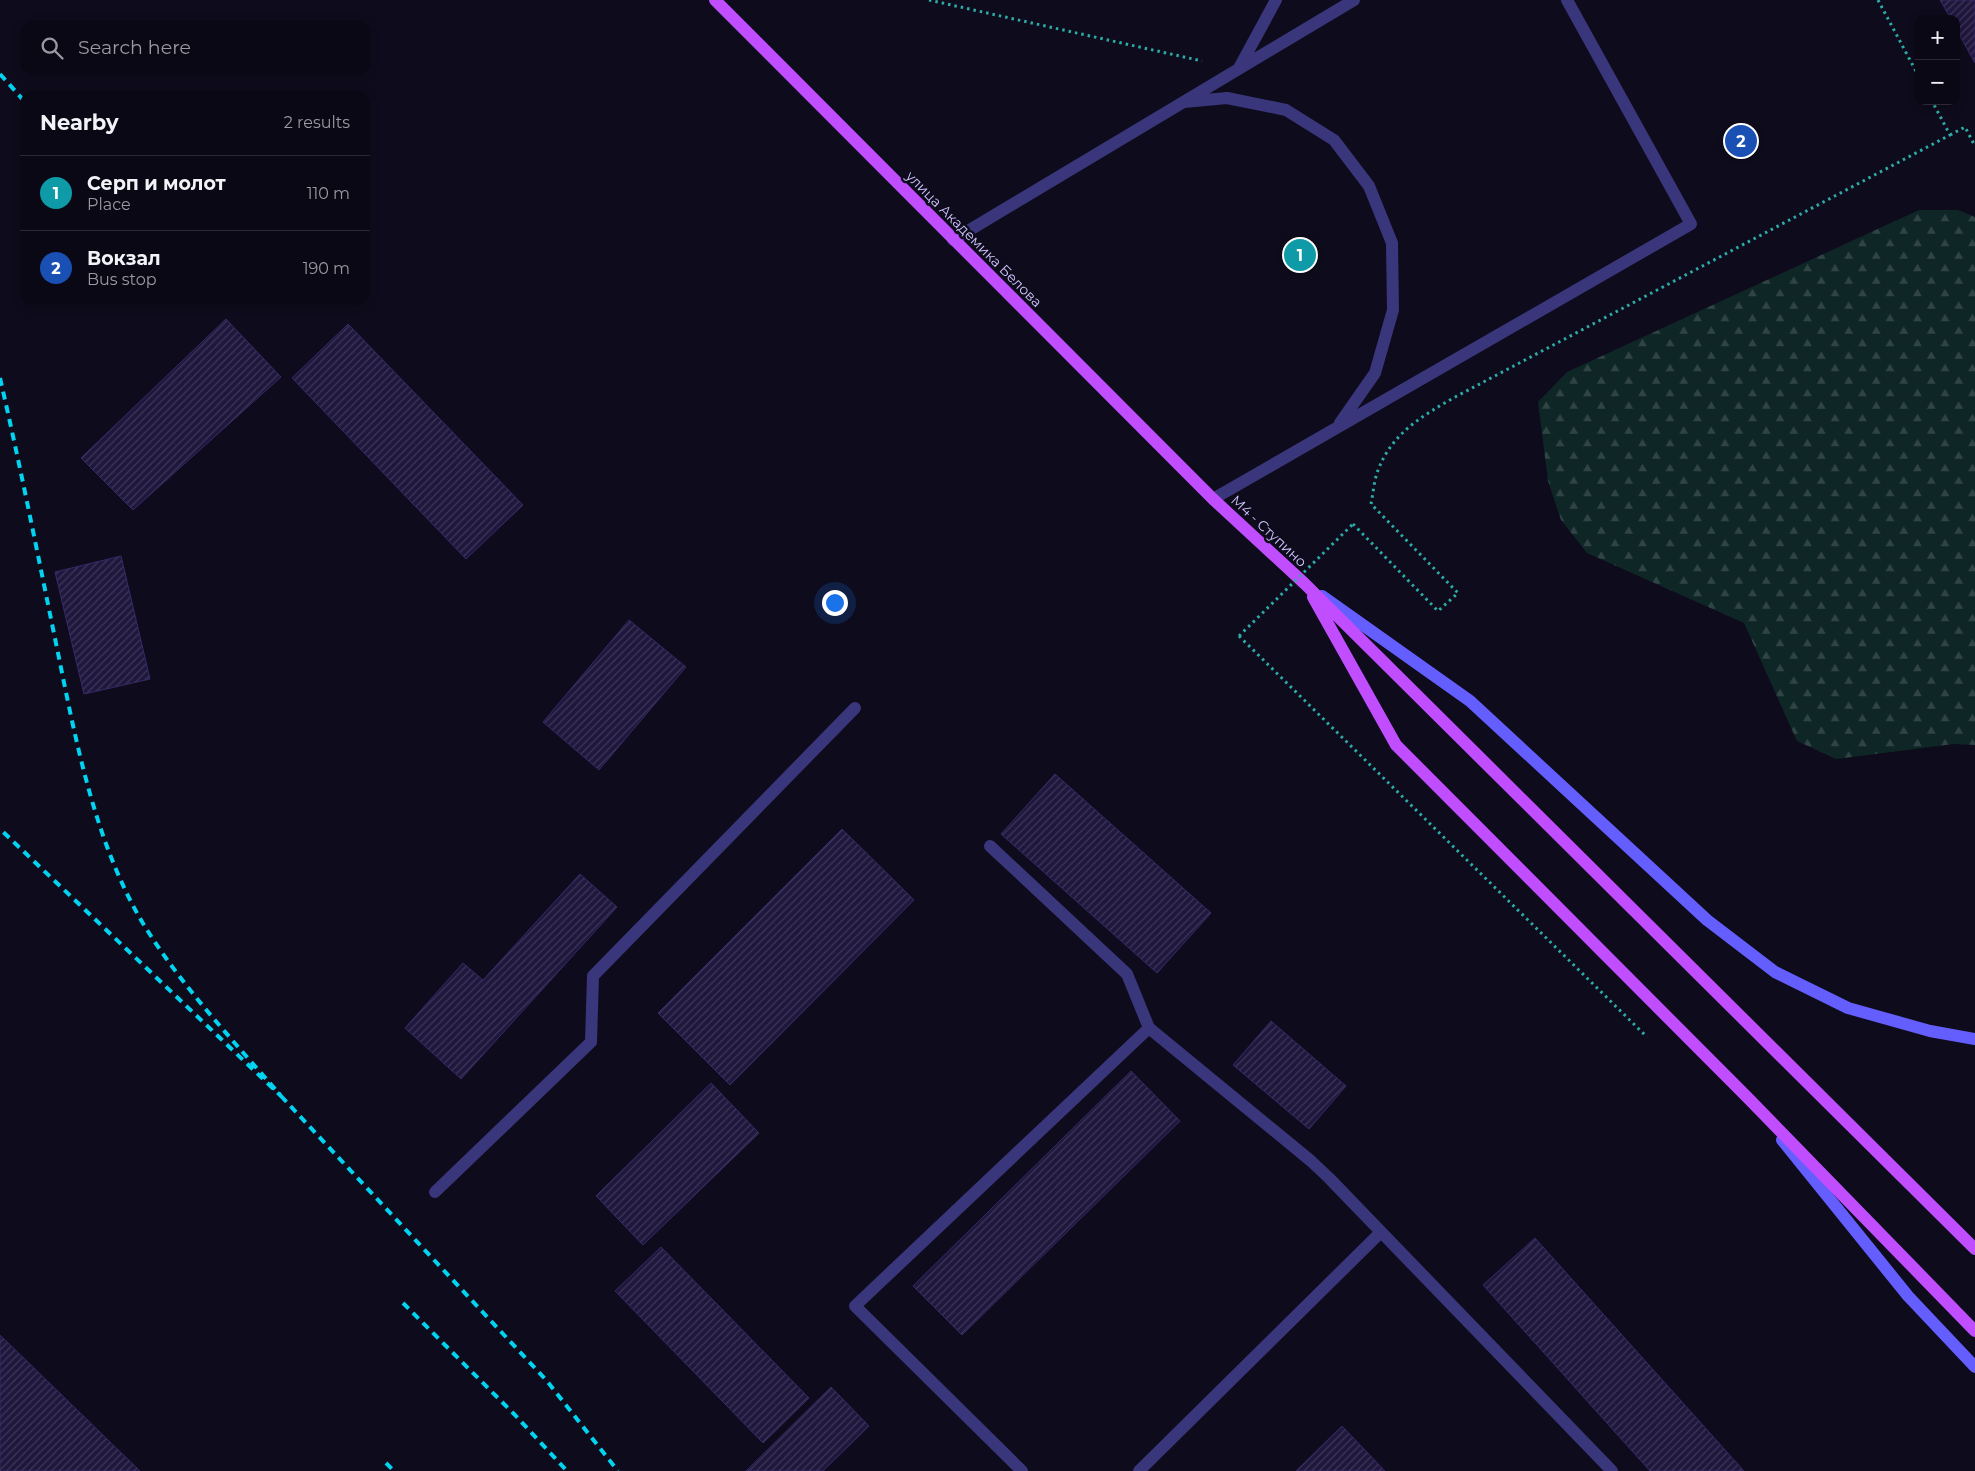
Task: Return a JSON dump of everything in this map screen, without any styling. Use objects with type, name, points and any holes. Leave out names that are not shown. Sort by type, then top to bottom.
[{"type":"main road","name":"улица Академика Белова","points":[[715,0],[1213,499]]},
{"type":"main road","name":"М4 - Ступино","points":[[1213,499],[1305,584],[1975,1249]]},
{"type":"main road","points":[[1305,584],[1470,700],[1707,920],[1775,972],[1848,1008],[1930,1031],[1975,1039]]},
{"type":"main road","points":[[1305,584],[1396,745],[1747,1097],[1975,1331]]},
{"type":"main road","points":[[1747,1097],[1908,1296],[1975,1367]]},
{"type":"lane","points":[[1238,69],[1276,0]]},
{"type":"lane","points":[[953,240],[1354,0]]},
{"type":"lane","points":[[1213,499],[1691,224],[1567,0]]},
{"type":"lane","points":[[1184,102],[1227,98],[1286,110],[1334,140],[1369,186],[1392,243],[1393,310],[1375,373],[1337,427]]},
{"type":"lane","points":[[435,1192],[591,1042],[593,976],[855,708]]},
{"type":"lane","points":[[990,846],[1126,974],[1149,1028],[1311,1161],[1612,1471]]},
{"type":"lane","points":[[1022,1471],[855,1306],[1149,1028]]},
{"type":"lane","points":[[1139,1471],[1381,1232]]},
{"type":"path","points":[[929,0],[1238,69]]},
{"type":"path","points":[[1878,0],[1915,69]]},
{"type":"path","points":[[1934,105],[1950,135]]},
{"type":"path","points":[[1650,1040],[1239,636],[1353,524],[1438,611],[1458,593],[1371,504],[1376,474],[1388,448],[1405,430],[1429,412],[1457,396],[1965,127],[1975,146]]},
{"type":"green space","points":[[1919,210],[1958,210],[1975,217],[1975,745],[1954,744],[1836,759],[1797,741],[1744,623],[1587,553],[1561,520],[1548,481],[1538,402],[1567,372]]},
{"type":"building","points":[[1940,0],[1975,0],[1975,63],[1960,36],[1960,15],[1949,15]]},
{"type":"building","points":[[226,319],[281,377],[133,510],[81,458]]},
{"type":"building","points":[[348,324],[523,505],[466,559],[292,378]]},
{"type":"building","points":[[121,556],[150,679],[84,694],[55,572]]},
{"type":"building","points":[[629,620],[686,667],[599,770],[543,722]]},
{"type":"building","points":[[1055,774],[1211,913],[1157,973],[1001,834]]},
{"type":"building","points":[[842,829],[914,900],[730,1085],[658,1013]]},
{"type":"building","points":[[580,874],[617,907],[461,1079],[405,1028],[463,963],[483,980]]},
{"type":"building","points":[[1271,1021],[1346,1086],[1309,1129],[1233,1065]]},
{"type":"building","points":[[1131,1071],[1180,1121],[962,1335],[913,1286]]},
{"type":"building","points":[[711,1083],[759,1133],[643,1245],[596,1196]]},
{"type":"building","points":[[1535,1238],[1744,1471],[1650,1471],[1483,1285]]},
{"type":"building","points":[[661,1247],[809,1398],[763,1443],[615,1291]]},
{"type":"building","points":[[0,1335],[140,1471],[0,1471]]},
{"type":"building","points":[[831,1387],[869,1426],[823,1471],[746,1471]]},
{"type":"building","points":[[1342,1426],[1385,1471],[1296,1471]]},
{"type":"railway","points":[[0,74],[20,96]]},
{"type":"railway","points":[[0,378],[80,756],[99,824],[111,857],[141,920],[172,967],[207,1011],[281,1096],[0,829]]},
{"type":"railway","points":[[281,1096],[547,1381],[618,1471]]},
{"type":"railway","points":[[403,1303],[515,1415],[567,1471]]},
{"type":"railway","points":[[386,1463],[394,1471]]},
{"type":"place","name":"Вокзал","points":[[1741,141]]},
{"type":"place","name":"Серп и молот","points":[[1300,255]]}]
